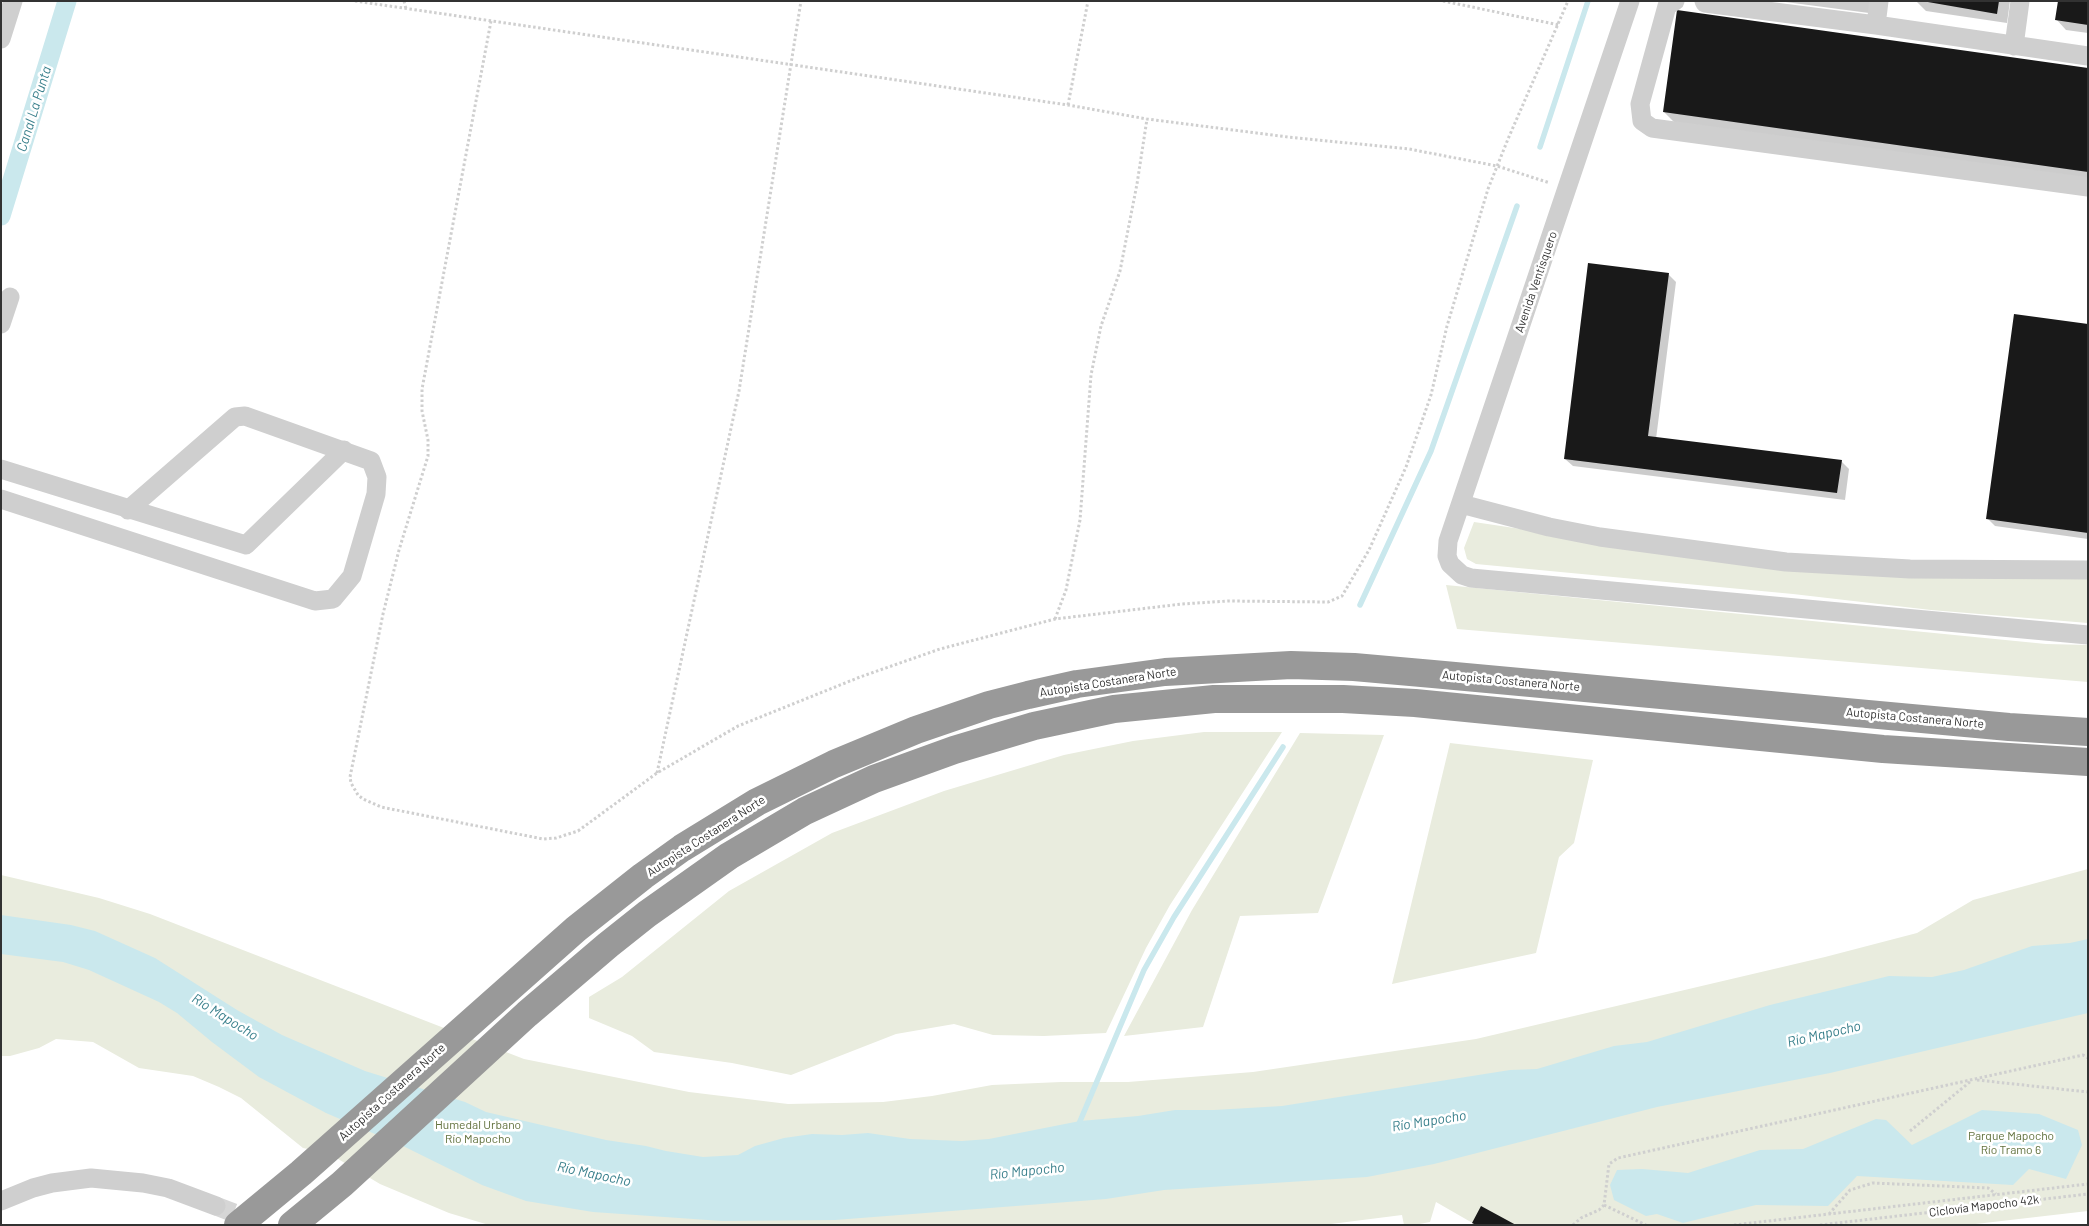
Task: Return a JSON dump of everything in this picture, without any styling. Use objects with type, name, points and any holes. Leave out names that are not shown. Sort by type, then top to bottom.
[{"type":"highway","name":"Autopista Costanera Norte","points":[[238,1225],[301,1173],[576,929],[643,876],[722,823],[786,786],[916,730],[989,705],[1077,684],[1165,672],[1291,665],[1354,667],[1989,725],[2088,732]]},
{"type":"highway","points":[[292,1225],[342,1184],[527,1014],[608,945],[687,884],[729,856],[805,811],[874,779],[954,750],[1034,726],[1114,709],[1214,699],[1342,699],[1415,703],[1883,749],[2088,762]]},
{"type":"street","points":[[1,39],[13,1]]},
{"type":"street","name":"Avenida Ventisquero","points":[[1630,1],[1448,541],[1447,556],[1450,564],[1462,576],[1471,578],[2088,635]]},
{"type":"street","points":[[1675,1],[1667,6],[1640,104],[1642,121],[1652,128],[2088,187]]},
{"type":"street","points":[[1876,25],[1879,1]]},
{"type":"street","points":[[2014,46],[2020,1]]},
{"type":"street","points":[[1700,2],[2088,56]]},
{"type":"street","points":[[1,324],[10,297]]},
{"type":"street","points":[[1,499],[316,600],[333,599],[352,576],[376,494],[377,477],[371,461],[245,416],[235,417],[128,510]]},
{"type":"street","points":[[1,469],[128,510],[246,545],[344,450]]},
{"type":"street","points":[[1461,504],[1549,527],[1600,537],[1786,562],[1910,569],[2088,570]]},
{"type":"street","points":[[1,1201],[52,1183],[92,1178],[151,1185],[192,1196],[216,1206]]},
{"type":"path","points":[[355,1],[1068,105],[1147,120],[1409,149],[1497,166],[1567,189]]},
{"type":"path","points":[[404,1],[406,9]]},
{"type":"path","points":[[657,774],[739,391],[801,1]]},
{"type":"path","points":[[1068,105],[1088,1]]},
{"type":"path","points":[[1443,1],[1559,25]]},
{"type":"path","points":[[491,21],[422,389],[422,411],[428,440],[428,456],[399,550],[383,614],[351,770],[351,783],[354,790],[363,799],[381,807],[543,838],[556,838],[578,831],[657,774],[738,726],[860,677],[940,649],[1055,619],[1182,604],[1236,601],[1328,602],[1342,596],[1369,550],[1389,509],[1419,432],[1466,258],[1497,166],[1568,1]]},
{"type":"path","points":[[1055,619],[1066,590],[1080,520],[1091,375],[1101,326],[1122,262],[1147,120]]},
{"type":"path","points":[[1573,1225],[1581,1218],[1599,1210],[1604,1205],[1609,1164],[1618,1158],[2082,1055],[2088,1058]]},
{"type":"path","points":[[1910,1131],[1973,1080],[2088,1092]]},
{"type":"path","points":[[1828,1214],[1850,1190],[1873,1183],[1988,1188],[1996,1195]]},
{"type":"path","points":[[1734,1225],[2088,1184]]},
{"type":"path","name":"Ciclovía Mapocho 42k","points":[[1820,1225],[2088,1194]]},
{"type":"path","points":[[1604,1205],[1646,1225]]},
{"type":"green space","points":[[1474,522],[1757,564],[2088,574],[2088,623],[1931,610],[1793,594],[1476,564],[1467,559],[1464,548]]},
{"type":"green space","points":[[1446,585],[2046,644],[2088,645],[2088,682],[1457,629]]},
{"type":"green space","points":[[1204,732],[1282,732],[1170,905],[1146,948],[1106,1033],[1044,1036],[993,1035],[954,1024],[896,1034],[791,1075],[732,1063],[654,1052],[632,1036],[589,1018],[589,997],[622,977],[729,891],[832,833],[944,791],[1064,755],[1133,741]]},
{"type":"green space","points":[[1300,733],[1384,735],[1318,913],[1240,916],[1203,1027],[1124,1036],[1192,910]]},
{"type":"green space","points":[[1450,743],[1593,760],[1574,843],[1559,857],[1536,953],[1392,984]]},
{"type":"green space","name":"Humedal Urbano Río Mapocho","points":[[2088,869],[2088,1211],[1967,1225],[1476,1225],[1436,1202],[1430,1222],[1414,1225],[1404,1225],[1402,1215],[1323,1225],[489,1225],[449,1213],[380,1184],[328,1153],[303,1148],[241,1098],[193,1076],[139,1068],[93,1042],[56,1039],[39,1048],[10,1056],[1,1056],[1,875],[99,898],[150,914],[524,1059],[689,1092],[788,1104],[883,1102],[932,1096],[992,1085],[1128,1082],[1253,1072],[1476,1039],[1825,957],[1917,933],[1973,900]]},
{"type":"water","name":"Río Mapocho","points":[[1,915],[71,925],[95,931],[155,958],[237,1010],[282,1035],[365,1071],[465,1102],[486,1112],[606,1140],[703,1157],[738,1155],[755,1146],[784,1138],[812,1134],[842,1135],[868,1133],[910,1139],[962,1141],[989,1139],[1080,1121],[1138,1116],[1175,1110],[1282,1106],[1510,1070],[1537,1069],[1614,1046],[1647,1042],[1770,1005],[1889,976],[1932,977],[1964,970],[2032,946],[2070,943],[2088,939],[2088,1013],[1830,1073],[1657,1107],[1434,1164],[1367,1177],[1164,1190],[1106,1199],[835,1220],[722,1221],[593,1212],[526,1201],[482,1185],[403,1146],[326,1113],[259,1077],[177,1013],[159,1002],[89,970],[63,962],[1,954]]},
{"type":"water","points":[[1982,1110],[2039,1114],[2078,1130],[2082,1145],[2066,1179],[2029,1169],[2013,1185],[1857,1176],[1828,1206],[1756,1205],[1683,1223],[1657,1214],[1646,1216],[1614,1200],[1610,1185],[1617,1170],[1642,1169],[1688,1173],[1760,1150],[1803,1149],[1876,1119],[1886,1120],[1912,1145]]},
{"type":"building","points":[[1922,1],[1999,1],[1997,14]]},
{"type":"building","points":[[2058,1],[2088,1],[2088,25],[2055,20]]},
{"type":"building","points":[[1677,10],[2088,68],[2088,172],[1663,112]]},
{"type":"building","points":[[1588,263],[1669,273],[1648,436],[1842,460],[1837,493],[1564,459]]},
{"type":"building","points":[[2014,314],[2088,324],[2088,533],[1986,519]]},
{"type":"building","points":[[1481,1206],[1516,1225],[1476,1225],[1472,1223]]},
{"type":"waterway","name":"Canal La Punta","points":[[1,216],[67,1]]},
{"type":"waterway","points":[[1540,147],[1588,1]]},
{"type":"waterway","points":[[1360,605],[1431,451],[1517,206]]},
{"type":"waterway","points":[[1078,1126],[1144,970],[1174,917],[1283,747]]},
{"type":"tunnel","points":[[216,1206],[265,1225]]},
{"type":"park label","name":"Parque Mapocho Río Tramo 6","points":[[2011,1143]]}]
